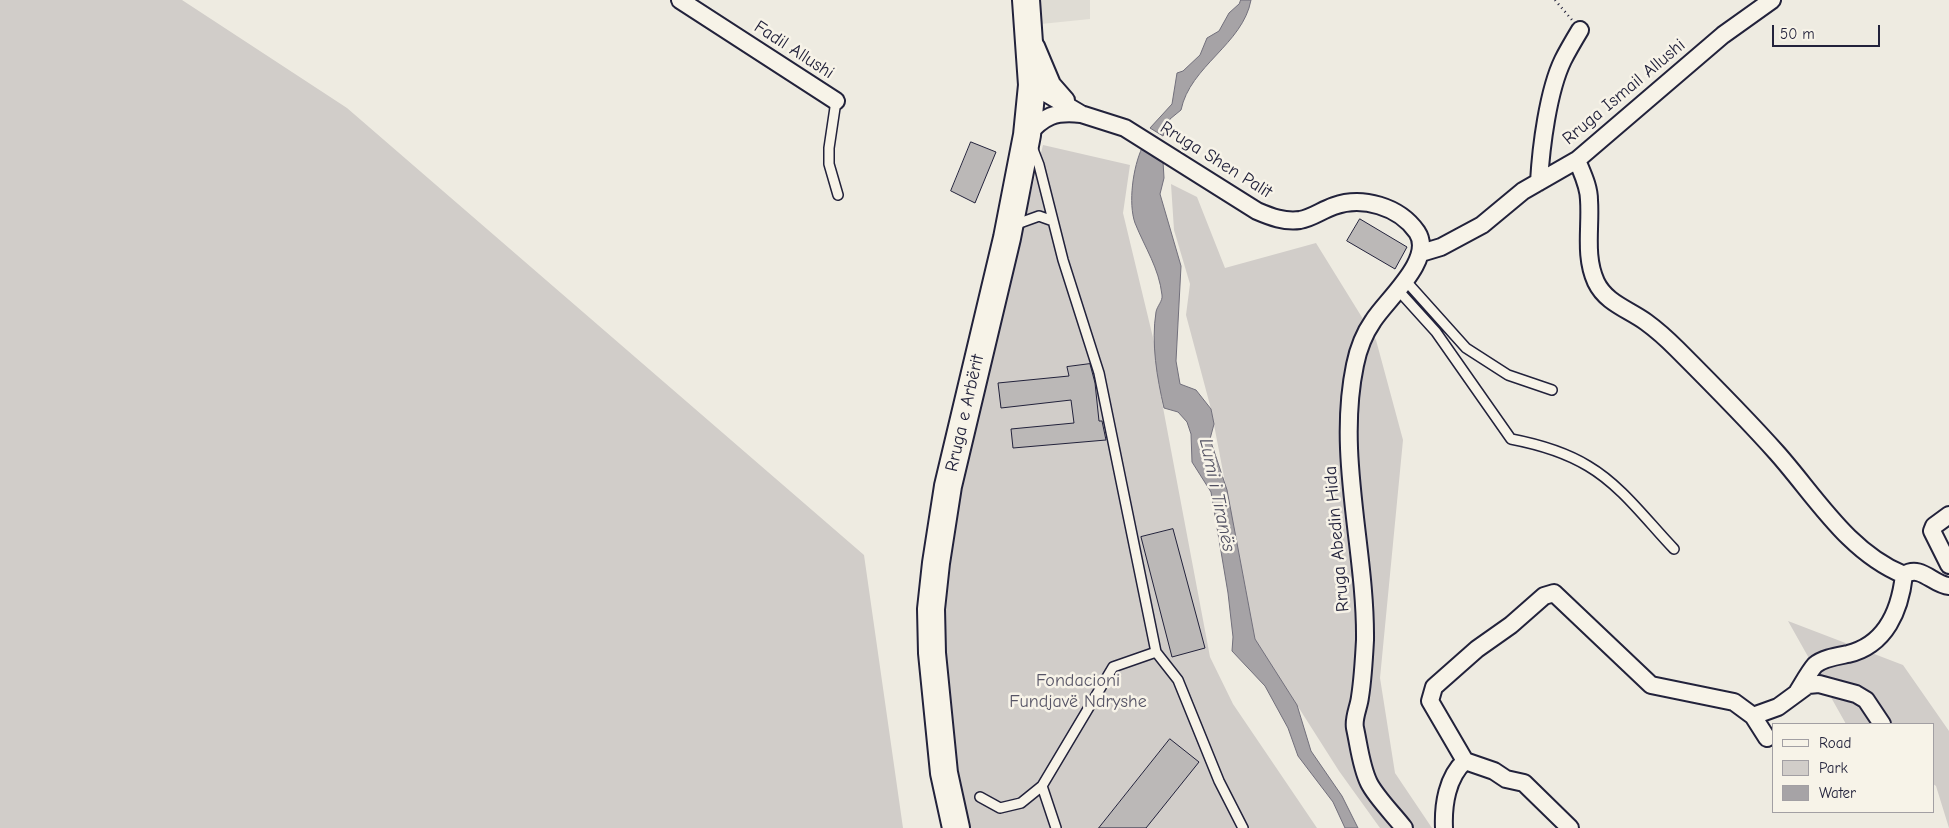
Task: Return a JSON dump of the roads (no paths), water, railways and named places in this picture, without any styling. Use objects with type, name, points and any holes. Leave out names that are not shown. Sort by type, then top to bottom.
[{"type":"main road","name":"Rruga e Arbërit","points":[[956,828],[942,755],[932,653],[931,609],[948,486],[1009,227],[1027,135],[1032,85],[1027,11]]},
{"type":"street","name":"Fadil Allushi","points":[[680,0],[836,101]]},
{"type":"street","name":"Rruga Ismail Allushi","points":[[1421,252],[1440,247],[1482,226],[1523,191],[1577,160],[1723,35],[1772,0]]},
{"type":"street","points":[[1027,11],[1052,84],[1081,114]]},
{"type":"street","points":[[1539,182],[1543,146],[1555,84],[1562,61],[1580,30]]},
{"type":"street","name":"Rruga Shen Palit","points":[[1032,85],[1081,114],[1125,128],[1181,161],[1257,211],[1274,219],[1301,220],[1344,203],[1358,201],[1375,204],[1408,222],[1422,242],[1421,252]]},
{"type":"street","points":[[1027,135],[1042,119],[1063,113],[1081,114]]},
{"type":"street","points":[[1577,160],[1586,180],[1590,198],[1591,266],[1604,294],[1614,303],[1639,317],[1663,335],[1728,398],[1836,525],[1873,560],[1904,575]]},
{"type":"street","name":"Rruga Abedin Hida","points":[[1404,828],[1369,784],[1355,725],[1362,669],[1364,604],[1349,442],[1355,365],[1362,341],[1373,320],[1402,285],[1421,252]]},
{"type":"street","points":[[1949,515],[1934,526],[1932,531],[1949,565]]},
{"type":"street","points":[[1798,691],[1815,665],[1823,660],[1855,652],[1873,642],[1887,629],[1897,610],[1904,575],[1910,571],[1916,571],[1942,586],[1949,586]]},
{"type":"street","points":[[1570,828],[1524,783],[1506,779],[1494,771],[1465,761],[1430,701],[1434,687],[1477,649],[1511,625],[1544,596],[1554,593],[1651,685],[1734,702],[1753,716],[1767,738]]},
{"type":"street","points":[[1753,716],[1778,707],[1808,685],[1818,684],[1856,694],[1866,700],[1881,723]]},
{"type":"street","points":[[1444,828],[1443,810],[1452,779],[1455,770],[1465,761]]},
{"type":"lane","points":[[836,101],[829,148],[829,164],[838,195]]},
{"type":"lane","points":[[1027,135],[1039,164],[1075,302],[1099,373],[1156,652],[1178,680],[1220,781],[1243,828]]},
{"type":"lane","points":[[1009,227],[1038,216],[1053,221]]},
{"type":"lane","points":[[1402,285],[1466,348],[1508,376],[1552,390]]},
{"type":"lane","points":[[1402,285],[1512,439],[1535,444],[1588,466],[1610,482],[1674,549]]},
{"type":"lane","points":[[980,797],[1000,808],[1021,803],[1042,786],[1113,668],[1156,652]]},
{"type":"lane","points":[[1042,786],[1056,828]]},
{"type":"water","points":[[1241,0],[1251,0],[1246,16],[1238,30],[1195,80],[1186,94],[1181,110],[1170,119],[1163,136],[1150,128],[1172,104],[1177,73],[1183,71],[1200,55],[1207,38],[1219,31],[1229,13]]},
{"type":"water","name":"Lumi i Tiranës","points":[[1142,148],[1163,161],[1164,178],[1160,194],[1181,266],[1176,361],[1180,384],[1196,390],[1211,409],[1214,424],[1210,439],[1227,490],[1255,639],[1297,705],[1311,751],[1342,796],[1358,828],[1345,828],[1333,802],[1298,756],[1288,728],[1265,686],[1232,651],[1233,637],[1228,593],[1211,492],[1192,462],[1191,434],[1187,422],[1178,412],[1164,408],[1159,385],[1154,336],[1156,312],[1162,295],[1155,267],[1135,223],[1132,206],[1132,185]]},
{"type":"park label","name":"Fondacioni Fundjavë Ndryshe","points":[[1078,691]]}]
